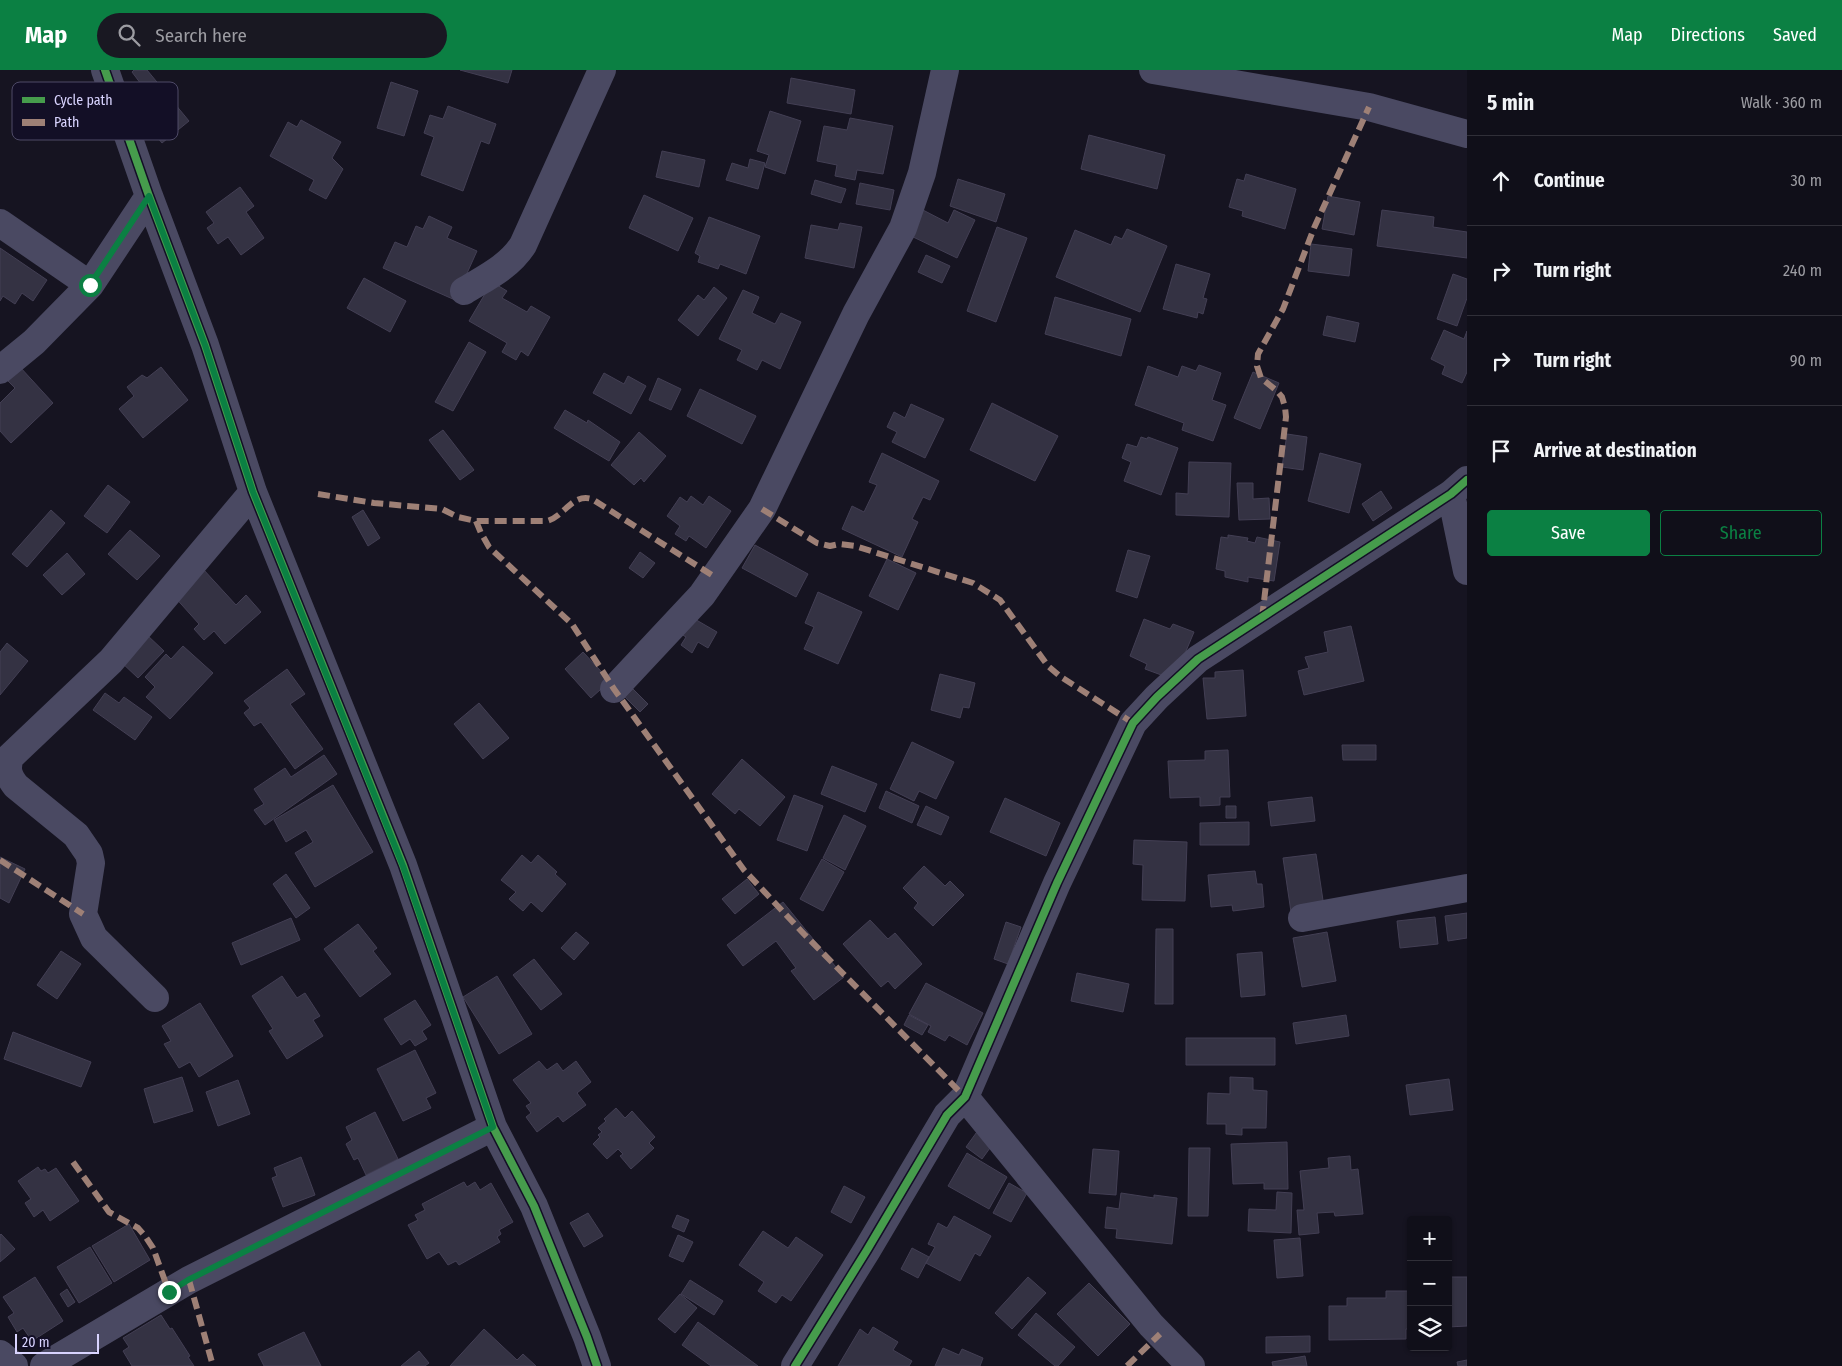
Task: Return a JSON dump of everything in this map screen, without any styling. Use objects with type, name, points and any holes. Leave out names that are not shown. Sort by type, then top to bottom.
[{"type":"street","points":[[105,70],[109,82]]},
{"type":"street","points":[[464,291],[500,269],[516,255],[602,70]]},
{"type":"street","points":[[614,689],[702,595],[762,509],[856,314],[903,228],[922,173],[944,70]]},
{"type":"street","points":[[1153,70],[1369,107],[1467,134]]},
{"type":"street","points":[[129,140],[205,345],[253,492],[403,866],[493,1127],[534,1206],[597,1366]]},
{"type":"street","points":[[0,370],[34,342],[90,285],[149,196]]},
{"type":"street","points":[[0,223],[90,285]]},
{"type":"street","points":[[795,1366],[947,1115],[965,1097],[1057,883],[1133,723],[1157,697],[1198,659],[1459,487],[1467,572]]},
{"type":"street","points":[[155,998],[94,938],[83,914],[91,863],[84,844],[76,835],[16,786],[8,776],[8,764],[10,757],[111,661],[253,492]]},
{"type":"street","points":[[1302,918],[1467,888]]},
{"type":"street","points":[[965,1097],[1151,1325],[1191,1366]]},
{"type":"street","points":[[44,1366],[188,1280],[493,1127]]},
{"type":"street","points":[[0,1354],[14,1366]]},
{"type":"building","points":[[134,70],[147,70],[157,82],[140,82],[132,72]]},
{"type":"building","points":[[460,70],[512,70],[508,83]]},
{"type":"building","points":[[791,78],[855,90],[851,114],[787,103]]},
{"type":"building","points":[[391,82],[418,91],[404,136],[377,128]]},
{"type":"building","points":[[448,106],[496,124],[489,144],[481,141],[463,191],[421,175],[434,137],[424,133],[430,115],[443,119]]},
{"type":"building","points":[[178,108],[189,121],[178,130]]},
{"type":"building","points":[[770,111],[801,121],[785,174],[765,167],[769,155],[757,151]]},
{"type":"building","points":[[850,118],[893,126],[883,174],[857,170],[855,180],[835,176],[837,165],[817,161],[824,126],[847,130]]},
{"type":"building","points":[[301,120],[341,142],[332,158],[343,169],[326,199],[309,190],[314,180],[270,156],[288,122],[297,127]]},
{"type":"building","points":[[1089,135],[1165,155],[1157,189],[1081,169]]},
{"type":"building","points":[[662,151],[705,160],[699,187],[656,177]]},
{"type":"building","points":[[750,159],[765,163],[758,189],[726,180],[732,163],[748,168]]},
{"type":"building","points":[[1246,174],[1296,189],[1285,229],[1242,216],[1243,211],[1229,207],[1237,179],[1244,181]]},
{"type":"building","points":[[958,179],[1005,194],[996,222],[950,206]]},
{"type":"building","points":[[815,180],[846,189],[841,203],[811,194]]},
{"type":"building","points":[[860,183],[894,190],[890,210],[856,204]]},
{"type":"building","points":[[240,187],[254,206],[246,212],[264,238],[241,255],[228,237],[218,244],[207,228],[214,223],[206,212]]},
{"type":"building","points":[[644,195],[693,218],[678,251],[629,228]]},
{"type":"building","points":[[1328,196],[1360,202],[1354,235],[1322,229]]},
{"type":"building","points":[[921,209],[948,223],[954,210],[975,220],[957,258],[909,235]]},
{"type":"building","points":[[1382,210],[1434,217],[1433,227],[1467,232],[1467,258],[1377,246]]},
{"type":"building","points":[[429,216],[452,227],[447,238],[477,251],[455,300],[383,268],[395,242],[407,247],[416,226],[423,229]]},
{"type":"building","points":[[709,217],[760,236],[746,274],[720,264],[718,269],[698,262],[700,256],[695,253]]},
{"type":"building","points":[[840,223],[862,227],[854,268],[805,258],[811,225],[838,230]]},
{"type":"building","points":[[997,227],[1027,238],[996,322],[967,311]]},
{"type":"building","points":[[1127,229],[1167,246],[1140,312],[1056,277],[1075,230],[1111,245],[1115,236],[1122,239]]},
{"type":"building","points":[[1311,244],[1352,249],[1349,276],[1308,271]]},
{"type":"building","points":[[0,248],[47,280],[33,301],[22,293],[15,304],[3,296],[0,301]]},
{"type":"building","points":[[926,255],[950,266],[942,283],[918,272]]},
{"type":"building","points":[[1176,264],[1210,274],[1203,298],[1207,299],[1203,314],[1198,312],[1197,318],[1163,309]]},
{"type":"building","points":[[1453,274],[1467,279],[1467,298],[1457,326],[1437,319]]},
{"type":"building","points":[[364,278],[406,301],[390,332],[347,308]]},
{"type":"building","points":[[492,282],[507,291],[502,298],[527,312],[531,306],[550,317],[528,356],[521,351],[516,360],[502,352],[507,343],[469,321]]},
{"type":"building","points":[[714,287],[727,298],[698,336],[678,320],[698,295],[704,300]]},
{"type":"building","points":[[743,290],[759,297],[752,313],[775,324],[781,313],[801,322],[780,369],[762,360],[757,370],[737,360],[742,350],[719,339]]},
{"type":"building","points":[[1055,297],[1131,319],[1121,356],[1045,334]]},
{"type":"building","points":[[1327,316],[1359,323],[1355,342],[1323,335]]},
{"type":"building","points":[[1444,330],[1464,339],[1467,331],[1467,372],[1462,383],[1442,374],[1445,366],[1431,359]]},
{"type":"building","points":[[469,342],[486,352],[453,411],[435,402]]},
{"type":"building","points":[[1199,365],[1221,373],[1212,400],[1226,405],[1213,441],[1182,430],[1184,423],[1135,405],[1148,366],[1178,377],[1182,366],[1196,371]]},
{"type":"building","points":[[20,367],[53,403],[11,443],[0,431],[0,403],[15,388],[6,379]]},
{"type":"building","points":[[161,367],[188,400],[143,438],[119,409],[134,396],[127,387],[142,375],[147,378]]},
{"type":"building","points":[[1253,372],[1279,383],[1260,429],[1234,418]]},
{"type":"building","points":[[604,373],[624,384],[628,376],[646,386],[631,414],[593,393]]},
{"type":"building","points":[[658,378],[681,389],[671,410],[649,400]]},
{"type":"building","points":[[700,389],[756,416],[742,444],[687,416]]},
{"type":"building","points":[[992,403],[1058,436],[1035,481],[970,450]]},
{"type":"building","points":[[911,404],[944,419],[925,458],[892,442],[897,432],[887,427],[894,412],[905,418]]},
{"type":"building","points":[[565,410],[587,423],[588,420],[620,442],[609,461],[554,428]]},
{"type":"building","points":[[443,430],[474,470],[460,480],[429,440]]},
{"type":"building","points":[[639,432],[666,456],[644,482],[641,478],[634,485],[611,465]]},
{"type":"building","points":[[1287,434],[1307,437],[1303,470],[1282,467]]},
{"type":"building","points":[[1141,437],[1147,439],[1148,437],[1178,448],[1161,495],[1124,481],[1131,462],[1122,458],[1127,444],[1137,447]]},
{"type":"building","points":[[882,453],[939,481],[930,500],[923,497],[912,519],[918,522],[902,557],[842,529],[852,506],[864,512],[877,485],[869,482]]},
{"type":"building","points":[[1320,453],[1361,464],[1349,513],[1308,501]]},
{"type":"building","points":[[1189,462],[1231,463],[1229,517],[1176,515],[1176,493],[1188,494]]},
{"type":"building","points":[[1237,483],[1253,483],[1253,499],[1269,498],[1270,519],[1239,520]]},
{"type":"building","points":[[108,485],[130,502],[107,533],[84,516]]},
{"type":"building","points":[[1381,491],[1392,508],[1373,521],[1362,504]]},
{"type":"building","points":[[691,496],[703,505],[709,496],[731,511],[706,548],[689,536],[686,541],[675,534],[680,526],[667,516],[680,497],[687,502]]},
{"type":"building","points":[[51,510],[65,523],[27,567],[12,554]]},
{"type":"building","points":[[363,510],[380,538],[368,546],[352,517]]},
{"type":"building","points":[[130,530],[160,556],[137,580],[108,554]]},
{"type":"building","points":[[1228,535],[1248,538],[1247,541],[1255,543],[1257,537],[1280,542],[1274,581],[1248,577],[1248,582],[1225,577],[1225,571],[1216,569],[1221,537],[1228,538]]},
{"type":"building","points":[[755,545],[808,574],[796,597],[742,568]]},
{"type":"building","points":[[1128,550],[1150,556],[1137,598],[1116,591]]},
{"type":"building","points":[[640,552],[655,563],[643,578],[629,568]]},
{"type":"building","points":[[67,553],[85,574],[62,595],[43,575]]},
{"type":"building","points":[[887,559],[916,573],[898,610],[869,596]]},
{"type":"building","points":[[203,569],[236,605],[246,595],[261,612],[225,644],[214,631],[204,640],[194,629],[199,624],[173,595]]},
{"type":"building","points":[[818,592],[862,612],[838,664],[804,649],[814,627],[805,623]]},
{"type":"building","points":[[686,614],[717,632],[708,648],[698,642],[692,653],[681,645],[686,637],[676,631]]},
{"type":"building","points":[[1144,619],[1170,629],[1173,624],[1194,632],[1176,675],[1164,676],[1145,669],[1147,664],[1130,656]]},
{"type":"building","points":[[1351,626],[1364,681],[1304,695],[1298,671],[1309,668],[1305,657],[1328,652],[1324,632]]},
{"type":"building","points":[[146,634],[164,651],[138,678],[120,661]]},
{"type":"building","points":[[7,643],[28,661],[0,695],[0,652]]},
{"type":"building","points":[[183,646],[213,673],[170,719],[146,697],[155,687],[145,677],[166,654],[171,659]]},
{"type":"building","points":[[583,652],[610,681],[591,698],[565,669]]},
{"type":"building","points":[[287,669],[305,694],[290,704],[323,749],[295,769],[261,722],[254,726],[244,713],[250,708],[244,701]]},
{"type":"building","points":[[1243,670],[1246,716],[1207,719],[1203,678],[1215,678],[1215,672]]},
{"type":"building","points":[[940,674],[975,683],[969,708],[963,707],[960,718],[931,710]]},
{"type":"building","points":[[633,689],[648,704],[640,712],[625,697]]},
{"type":"building","points":[[105,693],[119,703],[124,697],[152,717],[135,740],[93,710]]},
{"type":"building","points":[[479,703],[509,738],[483,759],[454,724]]},
{"type":"building","points":[[912,742],[954,762],[936,799],[919,791],[914,801],[890,789]]},
{"type":"building","points":[[1342,745],[1376,745],[1376,760],[1343,760]]},
{"type":"building","points":[[1228,750],[1230,797],[1220,797],[1220,805],[1200,806],[1200,797],[1170,798],[1168,761],[1205,760],[1205,751]]},
{"type":"building","points":[[324,755],[337,774],[265,825],[254,810],[264,804],[254,789],[285,768],[291,777]]},
{"type":"building","points":[[742,759],[785,797],[760,826],[739,809],[735,814],[712,794]]},
{"type":"building","points":[[832,766],[877,784],[865,812],[821,794]]},
{"type":"building","points":[[333,785],[373,852],[315,887],[295,853],[313,842],[306,830],[286,842],[274,820]]},
{"type":"building","points":[[886,791],[919,806],[912,823],[879,808]]},
{"type":"building","points":[[794,795],[823,806],[807,851],[777,840]]},
{"type":"building","points":[[1312,797],[1315,821],[1271,826],[1268,802]]},
{"type":"building","points":[[1005,798],[1060,823],[1046,856],[990,832]]},
{"type":"building","points":[[926,806],[949,817],[941,835],[917,825]]},
{"type":"building","points":[[1226,806],[1236,806],[1236,818],[1226,818]]},
{"type":"building","points":[[844,815],[866,826],[845,870],[823,858]]},
{"type":"building","points":[[1249,822],[1249,845],[1200,845],[1200,823]]},
{"type":"building","points":[[1134,840],[1187,842],[1185,901],[1142,900],[1143,865],[1133,864]]},
{"type":"building","points":[[1316,854],[1324,907],[1291,912],[1283,858]]},
{"type":"building","points":[[522,855],[531,863],[538,855],[557,872],[555,874],[566,884],[542,912],[531,902],[523,911],[509,899],[516,892],[501,880]]},
{"type":"building","points":[[0,857],[25,869],[9,903],[0,898]]},
{"type":"building","points":[[822,859],[844,872],[823,911],[800,899]]},
{"type":"building","points":[[924,866],[945,886],[950,881],[964,895],[933,926],[914,908],[918,903],[903,888]]},
{"type":"building","points":[[1255,871],[1257,884],[1262,884],[1264,907],[1233,911],[1232,905],[1211,907],[1208,875]]},
{"type":"building","points":[[286,874],[310,908],[296,918],[273,884]]},
{"type":"building","points":[[747,879],[759,894],[735,914],[722,899]]},
{"type":"building","points":[[783,902],[844,977],[814,1000],[791,971],[796,968],[776,941],[743,966],[727,945]]},
{"type":"building","points":[[1467,913],[1467,938],[1448,941],[1445,916]]},
{"type":"building","points":[[1435,917],[1438,944],[1400,948],[1397,921]]},
{"type":"building","points":[[291,918],[300,940],[241,965],[232,943]]},
{"type":"building","points":[[870,920],[888,939],[895,933],[922,964],[895,989],[888,981],[881,987],[843,944]]},
{"type":"building","points":[[1006,922],[1021,927],[1008,964],[994,959]]},
{"type":"building","points":[[358,924],[377,948],[373,951],[391,974],[360,997],[324,949]]},
{"type":"building","points":[[1156,929],[1173,929],[1173,1004],[1155,1004]]},
{"type":"building","points":[[576,932],[589,943],[574,960],[561,948]]},
{"type":"building","points":[[1327,932],[1336,981],[1302,987],[1293,938]]},
{"type":"building","points":[[61,951],[81,964],[57,999],[37,985]]},
{"type":"building","points":[[1262,952],[1265,995],[1241,997],[1237,954]]},
{"type":"building","points":[[534,959],[562,994],[541,1010],[513,975]]},
{"type":"building","points":[[1077,973],[1129,984],[1123,1012],[1071,1001]]},
{"type":"building","points":[[282,976],[297,998],[305,993],[320,1016],[313,1020],[323,1036],[287,1059],[269,1031],[273,1029],[252,996]]},
{"type":"building","points":[[497,976],[532,1034],[499,1054],[463,997]]},
{"type":"building","points":[[926,983],[983,1013],[967,1045],[949,1035],[945,1041],[928,1032],[931,1026],[909,1014]]},
{"type":"building","points":[[415,1000],[431,1025],[422,1031],[427,1039],[415,1046],[410,1039],[401,1045],[384,1019]]},
{"type":"building","points":[[200,1003],[233,1056],[199,1077],[190,1062],[179,1068],[164,1044],[171,1041],[162,1026]]},
{"type":"building","points":[[909,1015],[928,1025],[922,1035],[904,1025]]},
{"type":"building","points":[[1346,1015],[1349,1036],[1296,1044],[1293,1023]]},
{"type":"building","points":[[13,1032],[91,1062],[81,1087],[4,1059]]},
{"type":"building","points":[[1186,1038],[1275,1038],[1275,1065],[1186,1065]]},
{"type":"building","points":[[415,1050],[436,1093],[426,1098],[431,1108],[403,1121],[377,1069]]},
{"type":"building","points":[[539,1061],[547,1070],[557,1063],[563,1071],[576,1061],[591,1082],[577,1093],[586,1105],[563,1122],[558,1116],[537,1132],[526,1117],[531,1113],[526,1106],[531,1103],[513,1080]]},
{"type":"building","points":[[182,1077],[193,1111],[154,1123],[144,1089]]},
{"type":"building","points":[[1230,1077],[1253,1078],[1253,1090],[1267,1091],[1266,1128],[1242,1128],[1242,1135],[1226,1134],[1226,1124],[1207,1124],[1208,1093],[1230,1094]]},
{"type":"building","points":[[1449,1079],[1453,1110],[1410,1115],[1406,1085]]},
{"type":"building","points":[[238,1080],[250,1114],[218,1126],[206,1092]]},
{"type":"building","points":[[616,1108],[625,1118],[632,1111],[655,1137],[649,1143],[654,1148],[631,1169],[620,1156],[623,1154],[618,1149],[607,1159],[593,1144],[602,1132],[598,1128],[606,1121],[604,1119]]},
{"type":"building","points":[[375,1112],[398,1159],[366,1175],[358,1158],[354,1160],[346,1144],[352,1140],[346,1127]]},
{"type":"building","points":[[979,1129],[995,1141],[982,1159],[966,1147]]},
{"type":"building","points":[[1287,1142],[1288,1189],[1264,1189],[1264,1183],[1233,1184],[1231,1144]]},
{"type":"building","points":[[1189,1148],[1210,1148],[1208,1216],[1188,1216]]},
{"type":"building","points":[[1093,1149],[1119,1151],[1116,1195],[1089,1193]]},
{"type":"building","points":[[967,1153],[1007,1177],[989,1209],[948,1186]]},
{"type":"building","points":[[1350,1156],[1351,1170],[1358,1169],[1363,1214],[1335,1216],[1334,1212],[1317,1213],[1319,1233],[1299,1235],[1297,1210],[1304,1210],[1300,1171],[1329,1168],[1328,1158]]},
{"type":"building","points":[[301,1157],[315,1195],[283,1207],[272,1178],[277,1176],[274,1168]]},
{"type":"building","points":[[38,1167],[41,1171],[45,1169],[48,1173],[56,1168],[79,1201],[50,1221],[43,1210],[34,1217],[25,1203],[31,1199],[18,1181]]},
{"type":"building","points":[[464,1182],[467,1187],[475,1182],[480,1190],[491,1183],[513,1222],[499,1230],[501,1234],[497,1237],[500,1242],[459,1265],[456,1261],[448,1265],[439,1252],[427,1259],[408,1225],[418,1220],[415,1215],[425,1210],[422,1204]]},
{"type":"building","points":[[1009,1183],[1027,1193],[1011,1222],[993,1213]]},
{"type":"building","points":[[844,1186],[865,1197],[851,1223],[831,1212]]},
{"type":"building","points":[[1277,1192],[1292,1193],[1291,1233],[1248,1231],[1249,1209],[1276,1210]]},
{"type":"building","points":[[1121,1193],[1154,1198],[1154,1195],[1177,1198],[1172,1244],[1116,1238],[1117,1229],[1105,1228],[1107,1207],[1119,1209]]},
{"type":"building","points":[[588,1213],[603,1236],[584,1247],[570,1223]]},
{"type":"building","points":[[677,1215],[689,1220],[684,1232],[672,1227]]},
{"type":"building","points":[[954,1216],[991,1236],[980,1256],[975,1253],[960,1281],[926,1263],[935,1247],[928,1244],[938,1223],[947,1228]]},
{"type":"building","points":[[129,1224],[150,1260],[114,1282],[92,1246]]},
{"type":"building","points":[[763,1231],[788,1248],[796,1237],[823,1255],[791,1301],[782,1295],[776,1303],[758,1291],[764,1282],[739,1265]]},
{"type":"building","points":[[0,1235],[15,1249],[0,1262]]},
{"type":"building","points":[[678,1235],[693,1242],[683,1262],[669,1256]]},
{"type":"building","points":[[1300,1238],[1303,1276],[1277,1278],[1274,1240]]},
{"type":"building","points":[[90,1247],[112,1283],[79,1303],[57,1267]]},
{"type":"building","points":[[912,1248],[929,1257],[918,1278],[901,1269]]},
{"type":"building","points":[[35,1277],[63,1321],[32,1341],[23,1328],[17,1332],[8,1317],[14,1313],[3,1297]]},
{"type":"building","points":[[1028,1277],[1046,1293],[1012,1329],[995,1313]]},
{"type":"building","points":[[1452,1277],[1467,1277],[1467,1326],[1452,1327]]},
{"type":"building","points":[[690,1280],[723,1301],[714,1315],[681,1294]]},
{"type":"building","points":[[1089,1283],[1130,1324],[1098,1356],[1057,1314]]},
{"type":"building","points":[[67,1289],[75,1302],[68,1307],[60,1294]]},
{"type":"building","points":[[1386,1291],[1407,1291],[1406,1339],[1329,1340],[1329,1306],[1347,1306],[1347,1298],[1386,1298]]},
{"type":"building","points":[[680,1294],[697,1308],[675,1333],[658,1319]]},
{"type":"building","points":[[1036,1313],[1075,1347],[1058,1366],[1055,1366],[1018,1335]]},
{"type":"building","points":[[161,1315],[170,1329],[172,1328],[190,1356],[188,1357],[194,1366],[132,1366],[123,1351],[129,1347],[123,1338]]},
{"type":"building","points":[[698,1322],[758,1366],[711,1366],[682,1345]]},
{"type":"building","points":[[873,1327],[898,1342],[893,1350],[912,1361],[909,1366],[838,1366],[860,1329],[868,1335]]},
{"type":"building","points":[[484,1329],[517,1360],[523,1354],[536,1366],[450,1366]]},
{"type":"building","points":[[304,1332],[321,1366],[264,1366],[258,1354]]},
{"type":"building","points":[[1310,1336],[1310,1352],[1266,1353],[1266,1337]]},
{"type":"building","points":[[943,1348],[959,1355],[962,1349],[983,1358],[980,1366],[935,1366]]},
{"type":"building","points":[[419,1351],[429,1363],[425,1366],[401,1366]]},
{"type":"building","points":[[1305,1356],[1307,1366],[1273,1366],[1272,1362]]},
{"type":"building","points":[[1467,1360],[1467,1366],[1458,1366],[1457,1362]]},
{"type":"marked path","points":[[1262,618],[1286,417],[1282,397],[1261,378],[1257,366],[1258,354],[1283,309],[1314,228],[1369,107]]},
{"type":"marked path","points":[[318,494],[374,503],[442,509],[458,517],[476,521],[547,521],[559,515],[579,499],[592,499],[715,577]]},
{"type":"marked path","points":[[762,509],[817,543],[830,546],[839,544],[855,546],[973,583],[1000,600],[1048,666],[1061,677],[1133,723]]},
{"type":"marked path","points":[[476,521],[489,547],[572,624],[614,689],[744,870],[804,934],[965,1097]]},
{"type":"marked path","points":[[0,860],[83,914]]},
{"type":"marked path","points":[[73,1162],[109,1212],[138,1228],[145,1236],[153,1248],[169,1292]]},
{"type":"marked path","points":[[189,1280],[213,1366]]},
{"type":"marked path","points":[[1127,1366],[1160,1334]]},
{"type":"cycle path","points":[[105,70],[109,82]]},
{"type":"cycle path","points":[[129,140],[205,345],[253,492],[403,865],[493,1127],[534,1206],[597,1366]]},
{"type":"cycle path","points":[[795,1366],[947,1115],[965,1097],[1057,883],[1133,723],[1157,697],[1198,659],[1451,494],[1467,480]]},
{"type":"route","points":[[90,285],[149,196],[205,345],[253,492],[403,866],[493,1127],[188,1280],[169,1292]]}]
